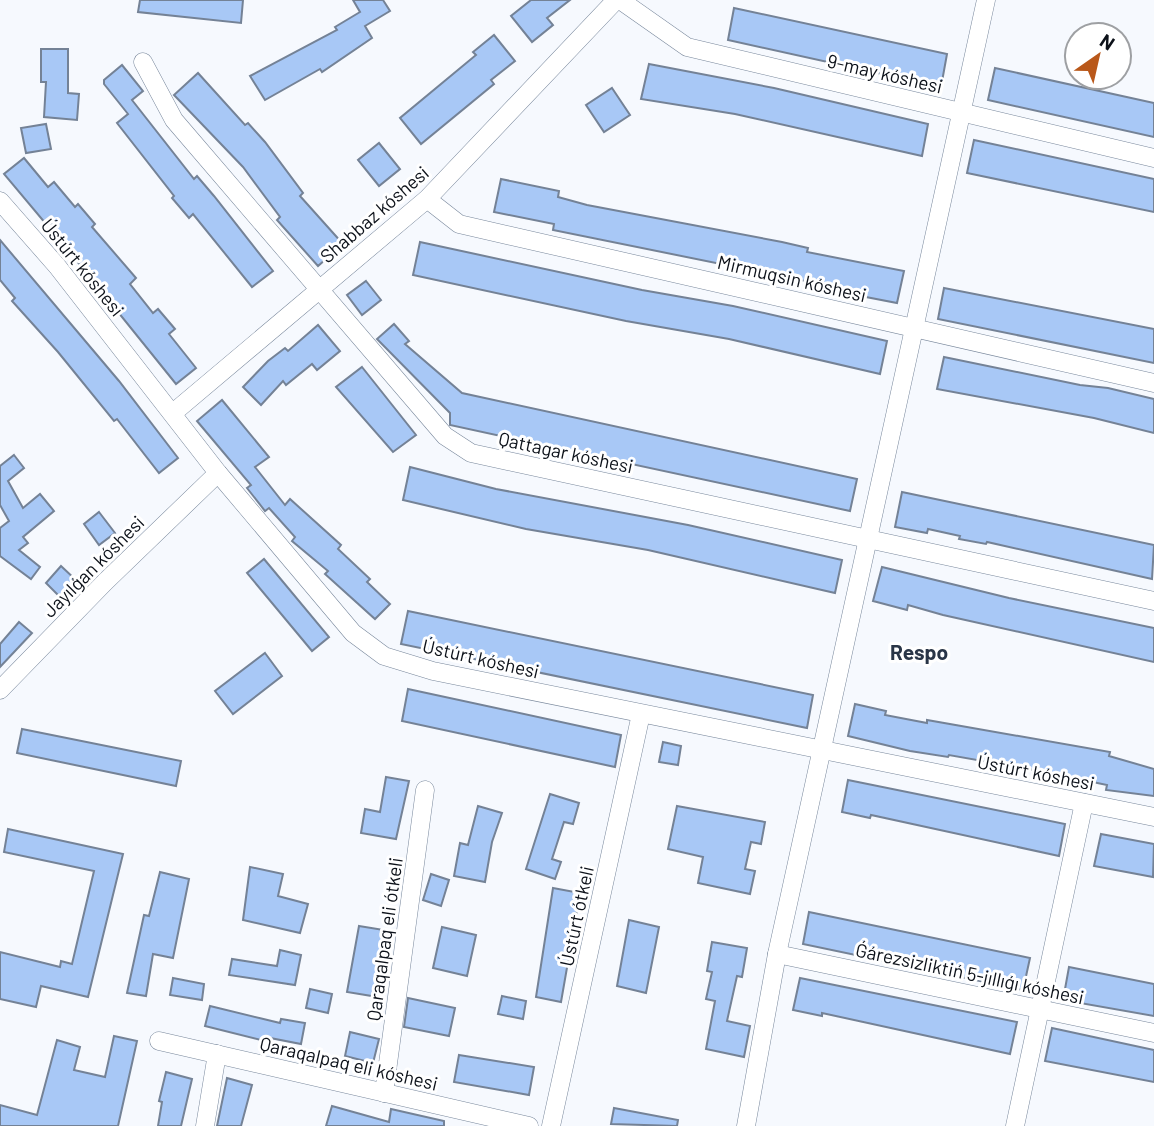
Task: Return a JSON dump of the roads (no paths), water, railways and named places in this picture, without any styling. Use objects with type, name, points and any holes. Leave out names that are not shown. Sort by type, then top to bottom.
[{"type":"street","name":"9-may kóshesi","points":[[618,0],[687,47],[1154,158]]},
{"type":"street","name":"Shabbaz kóshesi","points":[[173,413],[427,199],[618,0]]},
{"type":"street","points":[[746,1126],[777,954],[870,541],[913,327],[986,0]]},
{"type":"street","name":"Qattagar kóshesi","points":[[143,62],[174,120],[445,436],[471,453],[1154,601]]},
{"type":"street","name":"Mirmuqsin kóshesi","points":[[427,199],[459,224],[1154,383]]},
{"type":"street","name":"Ústúrt kóshesi","points":[[0,201],[57,266],[218,473],[353,634],[384,656],[433,671],[822,752],[1154,817]]},
{"type":"street","name":"Jayılǵan kóshesi","points":[[0,690],[104,582],[218,473]]},
{"type":"street","name":"Ústúrt ótkeli","points":[[551,1126],[641,714]]},
{"type":"street","name":"Qaraqalpaq eli ótkeli","points":[[384,1093],[425,790]]},
{"type":"street","points":[[1015,1126],[1084,803]]},
{"type":"street","name":"Ǵárezsizliktiń 5-jıllıǵı kóshesi","points":[[777,954],[1154,1033]]},
{"type":"street","name":"Qaraqalpaq eli kóshesi","points":[[159,1041],[530,1126]]},
{"type":"street","points":[[205,1126],[217,1054]]},
{"type":"district","name":"Respo","points":[[919,651]]}]
